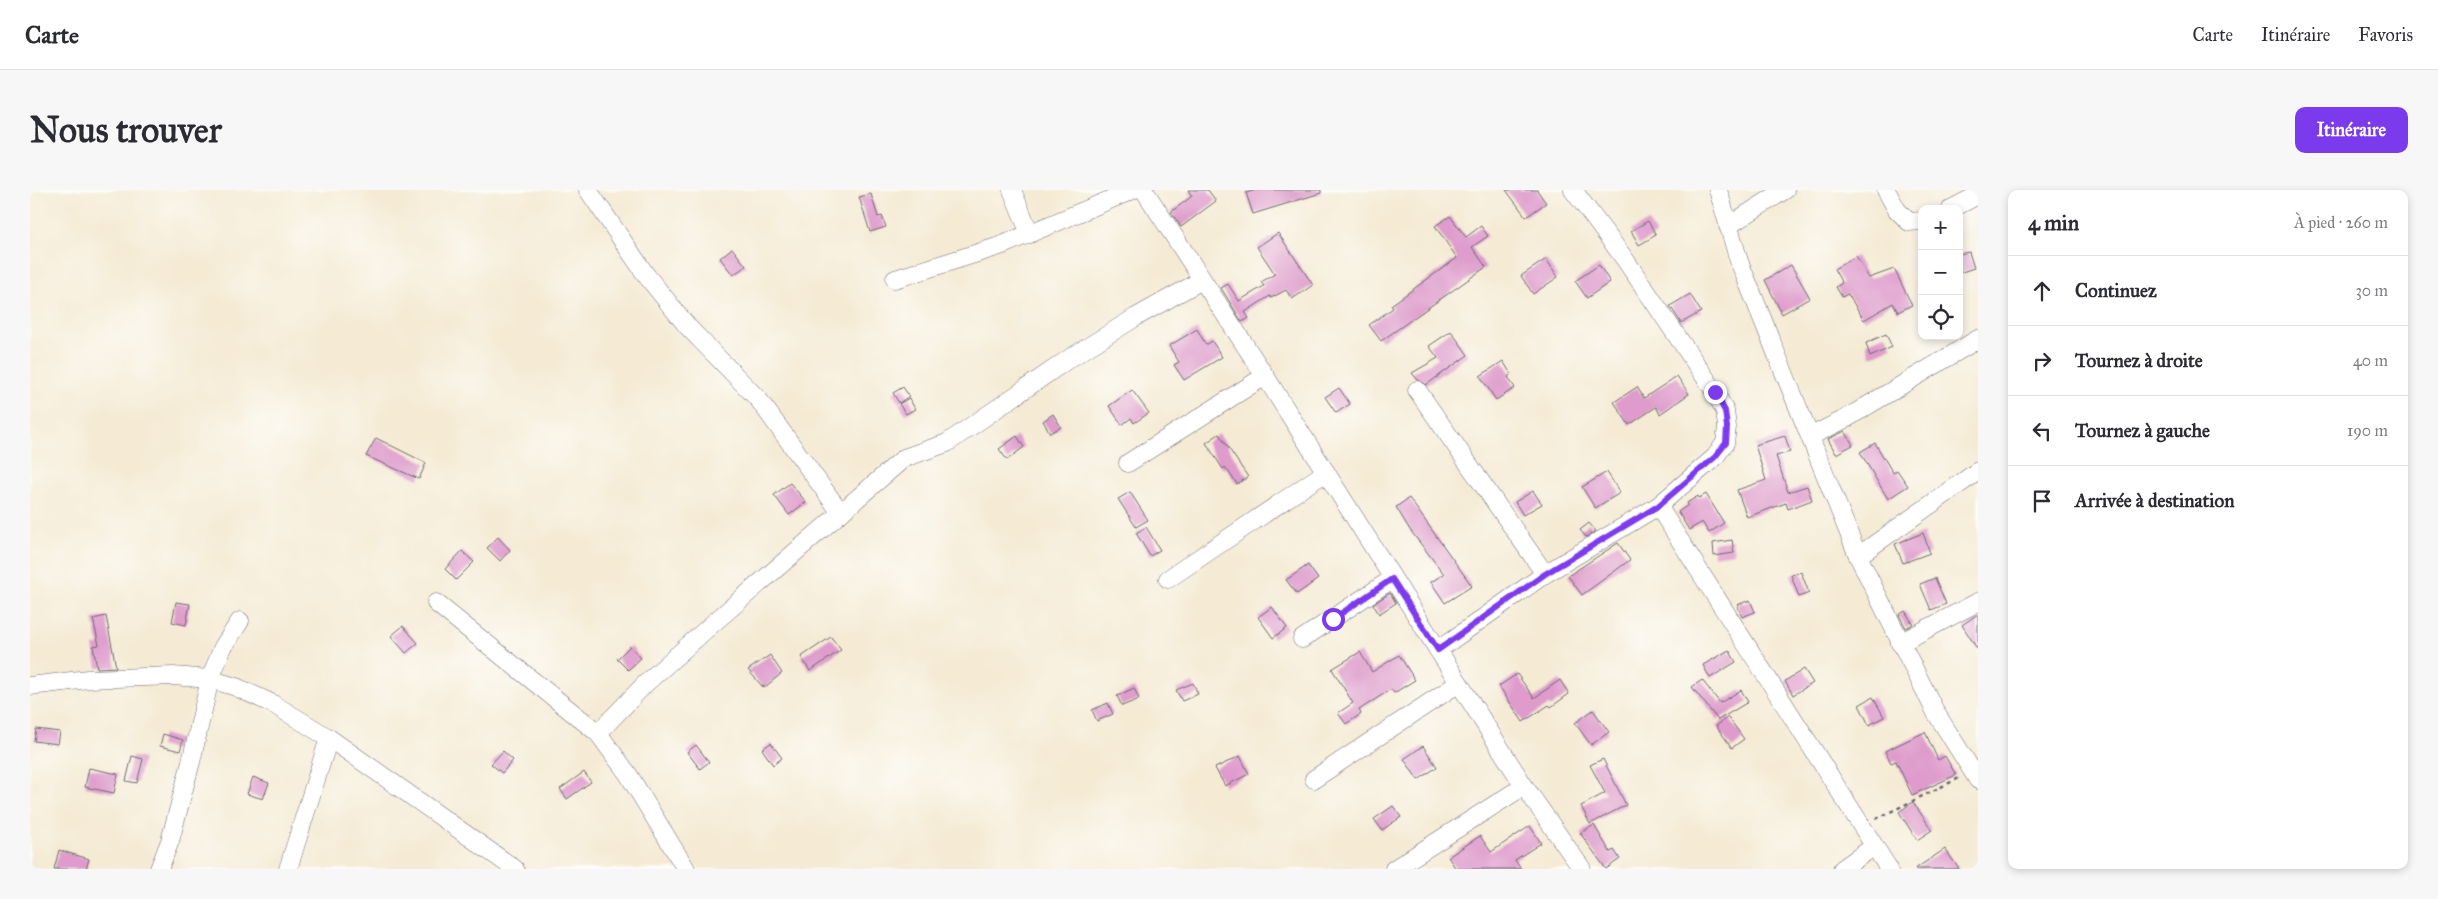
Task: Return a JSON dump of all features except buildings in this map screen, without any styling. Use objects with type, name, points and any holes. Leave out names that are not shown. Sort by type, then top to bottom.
[{"type":"street","points":[[588,190],[646,275],[688,327],[759,400],[841,513]]},
{"type":"street","points":[[1012,190],[1030,234]]},
{"type":"street","points":[[895,279],[1030,234],[1134,190]]},
{"type":"street","points":[[1144,190],[1265,376],[1524,786],[1582,869]]},
{"type":"street","points":[[1438,650],[1545,574],[1658,506],[1715,457],[1726,443],[1725,411],[1715,392],[1624,258],[1573,190]]},
{"type":"street","points":[[1718,190],[1739,262],[1858,556],[1936,713],[1975,776]]},
{"type":"street","points":[[1728,226],[1785,190]]},
{"type":"street","points":[[1886,190],[1897,210],[1909,222],[1918,221]]},
{"type":"street","points":[[1959,205],[1978,195]]},
{"type":"street","points":[[598,733],[646,683],[904,458],[947,443],[1067,360],[1136,317],[1202,280]]},
{"type":"street","points":[[1811,436],[1856,413],[1978,339]]},
{"type":"street","points":[[1128,463],[1265,376]]},
{"type":"street","points":[[1417,390],[1545,574]]},
{"type":"street","points":[[1858,556],[1978,471]]},
{"type":"street","points":[[1168,579],[1326,472]]},
{"type":"street","points":[[1658,506],[1889,869]]},
{"type":"street","points":[[1302,640],[1392,579]]},
{"type":"street","points":[[1900,643],[1978,602]]},
{"type":"street","points":[[436,603],[598,733],[633,782],[686,869]]},
{"type":"street","points":[[159,869],[170,841],[210,679],[223,647],[240,622]]},
{"type":"street","points":[[30,686],[134,677],[173,676],[210,679],[236,687],[273,704],[329,738],[515,869]]},
{"type":"street","points":[[1314,778],[1459,683]]},
{"type":"street","points":[[288,869],[329,738]]},
{"type":"street","points":[[1394,869],[1524,786]]},
{"type":"street","points":[[1842,869],[1874,847]]},
{"type":"path","points":[[1861,826],[1975,776]]},
{"type":"route","points":[[1333,619],[1392,579],[1438,650],[1545,574],[1658,506],[1715,457],[1726,443],[1727,427],[1725,411],[1715,392]]}]
